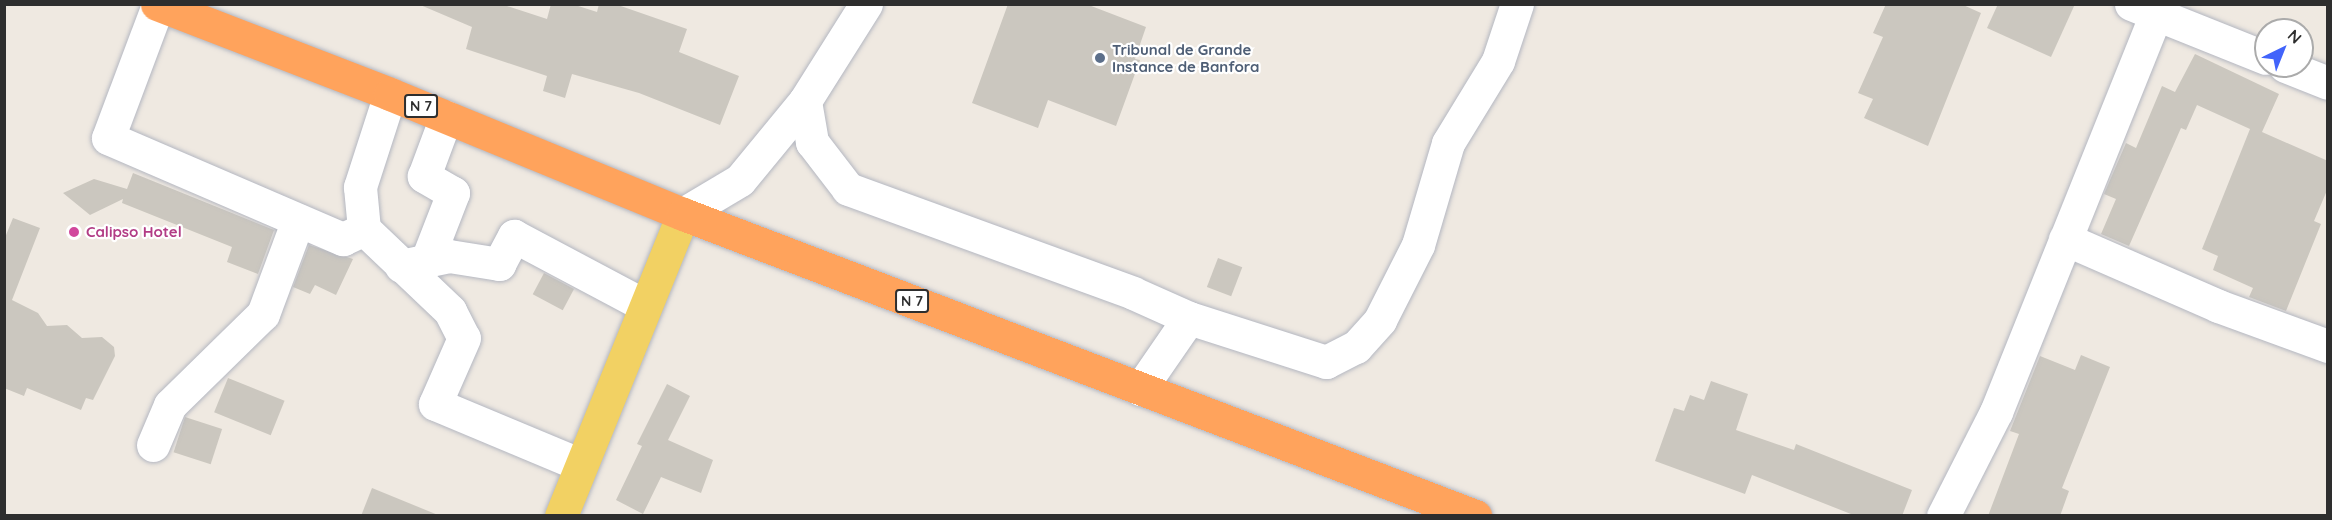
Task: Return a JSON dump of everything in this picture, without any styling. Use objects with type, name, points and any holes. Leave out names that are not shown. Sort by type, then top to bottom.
[{"type":"highway","name":"N 7","points":[[157,5],[390,94],[683,214],[1475,516]]},
{"type":"main road","points":[[561,516],[644,305],[683,214]]},
{"type":"street","points":[[683,214],[740,180],[805,101],[866,4]]},
{"type":"street","points":[[805,101],[812,142],[848,189],[1133,293],[1189,318],[1326,362],[1356,348],[1380,321],[1418,245],[1448,143],[1498,61],[1517,4]]},
{"type":"street","points":[[157,5],[108,138],[343,239],[364,229]]},
{"type":"street","points":[[1943,516],[1996,412],[2065,239],[2149,8],[2254,53]]},
{"type":"street","points":[[2314,77],[2328,83]]},
{"type":"street","points":[[364,229],[360,187],[390,94]]},
{"type":"street","points":[[414,263],[453,193],[424,176],[446,117]]},
{"type":"street","points":[[153,445],[170,405],[263,314],[298,220]]},
{"type":"street","points":[[364,229],[414,263],[450,311],[464,338],[435,404],[581,465]]},
{"type":"street","points":[[414,263],[449,256],[499,264],[514,236],[644,305]]},
{"type":"street","points":[[2065,239],[2218,306],[2328,346]]},
{"type":"street","points":[[1140,389],[1189,318]]},
{"type":"building","points":[[418,4],[501,4],[547,19],[551,4],[572,4],[597,12],[599,4],[615,4],[687,29],[679,52],[739,76],[720,125],[639,93],[572,74],[565,98],[543,91],[547,76],[466,49],[472,27]]},
{"type":"building","points":[[1008,4],[1086,4],[1146,27],[1135,59],[1140,60],[1116,126],[1048,100],[1038,128],[972,103]]},
{"type":"building","points":[[1886,4],[1961,4],[1981,13],[1928,146],[1864,118],[1873,99],[1858,93],[1883,37],[1873,33]]},
{"type":"building","points":[[1998,4],[2075,4],[2051,57],[1987,28]]},
{"type":"building","points":[[2195,54],[2279,94],[2262,132],[2328,161],[2328,188],[2314,221],[2321,224],[2286,311],[2249,297],[2253,288],[2213,270],[2218,256],[2202,249],[2250,129],[2197,105],[2186,130],[2181,128],[2129,246],[2101,234],[2116,199],[2104,194],[2126,143],[2136,148],[2162,86],[2175,92]]},
{"type":"building","points":[[133,173],[274,230],[258,274],[227,262],[232,247],[122,203],[123,199],[90,215],[63,193],[94,179],[127,189]]},
{"type":"building","points":[[13,218],[40,228],[12,300],[38,313],[47,326],[67,325],[82,338],[102,337],[114,347],[115,356],[93,400],[86,398],[81,410],[27,388],[24,396],[4,388],[4,240]]},
{"type":"building","points":[[309,245],[353,259],[336,295],[315,285],[310,294],[293,287]]},
{"type":"building","points":[[1218,258],[1242,267],[1231,296],[1207,287]]},
{"type":"building","points":[[544,273],[574,289],[563,310],[533,294]]},
{"type":"building","points":[[2081,355],[2110,367],[2062,488],[2069,491],[2060,516],[1988,516],[2019,434],[2010,431],[2040,356],[2075,370]]},
{"type":"building","points":[[228,378],[285,401],[271,435],[214,412]]},
{"type":"building","points":[[1711,381],[1748,394],[1736,430],[1794,450],[1796,444],[1912,490],[1902,516],[1856,516],[1752,475],[1745,494],[1655,461],[1674,408],[1684,411],[1690,395],[1704,400]]},
{"type":"building","points":[[667,384],[690,396],[668,440],[713,460],[701,493],[661,477],[643,514],[616,500],[642,446],[637,444]]},
{"type":"building","points":[[185,417],[222,429],[211,464],[174,452]]},
{"type":"building","points":[[372,488],[438,515],[438,516],[361,516]]},
{"type":"place","name":"Tribunal de Grande Instance de Banfora","points":[[1100,58]]},
{"type":"place","name":"Calipso Hotel","points":[[74,232]]}]
